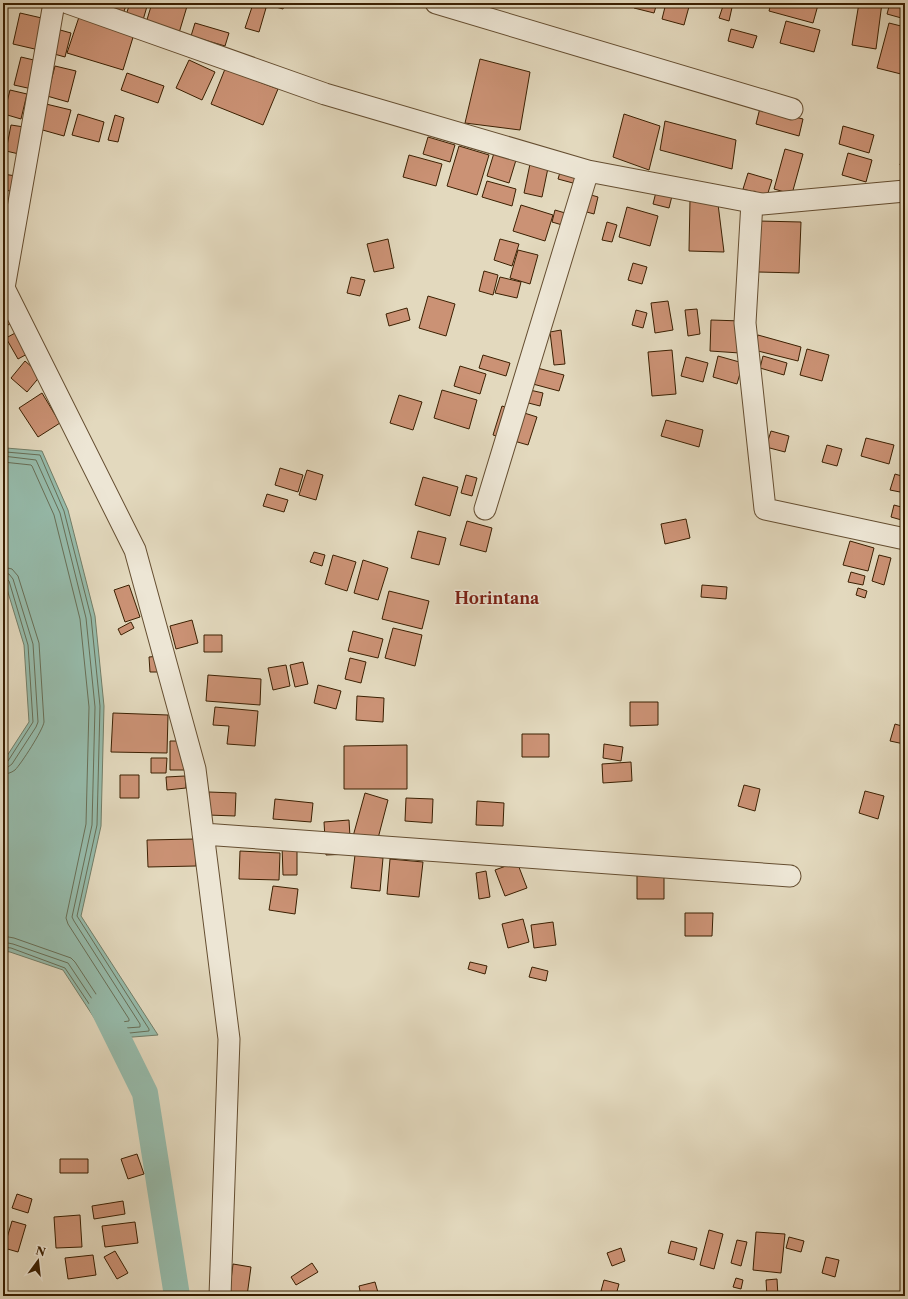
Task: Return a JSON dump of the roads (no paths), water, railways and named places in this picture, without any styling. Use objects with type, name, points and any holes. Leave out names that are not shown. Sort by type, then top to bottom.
[{"type":"street","points":[[54,3],[4,288],[135,550],[195,769],[229,1039],[220,1296]]},
{"type":"street","points":[[68,3],[325,94],[588,171],[762,204],[905,191]]},
{"type":"street","points":[[436,3],[792,109]]},
{"type":"street","points":[[485,509],[588,171]]},
{"type":"street","points":[[752,202],[745,323],[765,509],[905,539]]},
{"type":"street","points":[[203,834],[790,876]]},
{"type":"water","points":[[3,436],[6,448],[42,451],[68,510],[95,616],[104,706],[101,826],[81,916],[158,1035],[108,1039],[63,970],[3,951],[3,762],[29,722],[24,645],[3,576]]},
{"type":"waterway","points":[[102,1006],[145,1093],[177,1296]]},
{"type":"district","name":"Horintana","points":[[497,598]]}]
